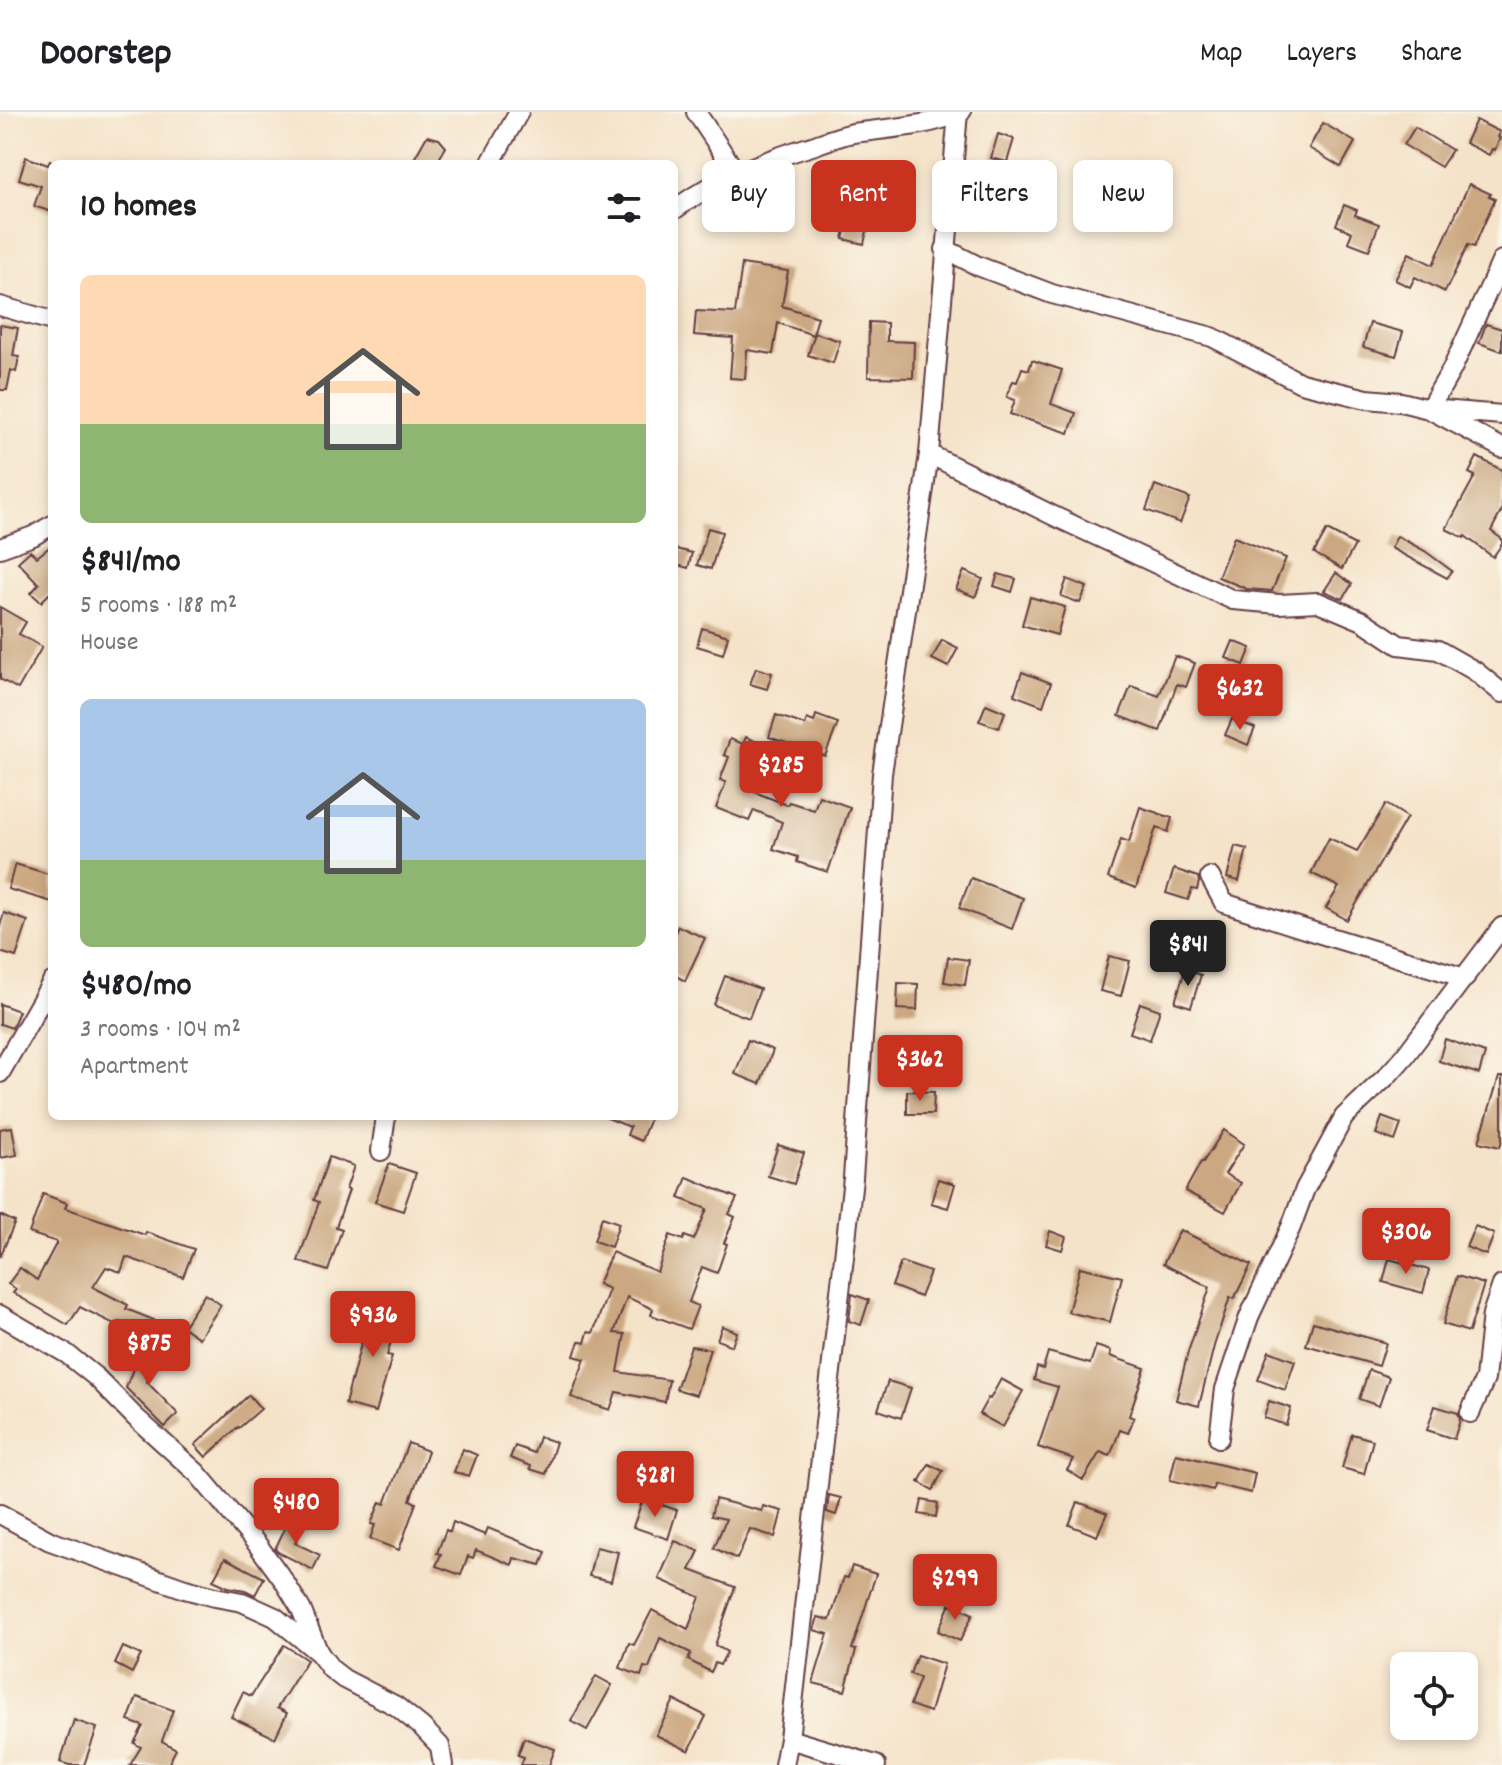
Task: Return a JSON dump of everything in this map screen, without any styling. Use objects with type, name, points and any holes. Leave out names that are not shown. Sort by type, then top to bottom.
[{"type":"street","points":[[492,160],[519,112]]},
{"type":"street","points":[[696,112],[728,160]]},
{"type":"street","points":[[767,160],[850,134],[911,125],[959,113],[929,454],[882,774],[853,1178],[784,1765]]},
{"type":"street","points":[[678,207],[702,193]]},
{"type":"street","points":[[945,249],[978,266],[1052,294],[1212,337],[1301,383],[1367,399],[1401,402],[1429,409],[1502,415]]},
{"type":"street","points":[[1429,409],[1452,369],[1502,260]]},
{"type":"street","points":[[0,306],[48,320]]},
{"type":"street","points":[[1429,409],[1502,448]]},
{"type":"street","points":[[929,454],[1233,600],[1279,604],[1318,602],[1363,621],[1399,645],[1438,650],[1475,671],[1502,693]]},
{"type":"street","points":[[0,548],[48,527]]},
{"type":"street","points":[[1210,877],[1224,903],[1465,978]]},
{"type":"street","points":[[1219,1438],[1225,1389],[1249,1317],[1291,1227],[1305,1189],[1330,1141],[1344,1117],[1404,1057],[1498,938]]},
{"type":"street","points":[[0,1073],[48,989]]},
{"type":"street","points":[[381,1151],[385,1120]]},
{"type":"street","points":[[1470,1413],[1485,1379],[1492,1314],[1502,1285]]},
{"type":"street","points":[[0,1315],[67,1354],[87,1370],[197,1473],[284,1581],[301,1609],[319,1653]]},
{"type":"street","points":[[0,1514],[50,1541],[185,1589],[261,1609],[319,1653],[331,1669],[344,1679],[396,1706],[422,1727],[440,1746],[443,1765]]},
{"type":"street","points":[[789,1739],[876,1765]]},
{"type":"building","points":[[1476,120],[1500,132],[1495,150],[1492,149],[1489,155],[1465,143]]},
{"type":"building","points":[[1323,123],[1355,142],[1341,167],[1309,148]]},
{"type":"building","points":[[1415,127],[1452,150],[1441,167],[1404,145]]},
{"type":"building","points":[[998,134],[1014,139],[1008,160],[991,158]]},
{"type":"building","points":[[427,136],[439,139],[446,147],[438,160],[414,159]]},
{"type":"building","points":[[26,157],[48,165],[48,211],[34,206],[41,186],[19,179]]},
{"type":"building","points":[[1469,184],[1495,199],[1474,247],[1468,245],[1445,292],[1415,277],[1410,287],[1395,280],[1409,253],[1433,265]]},
{"type":"building","points":[[1344,205],[1357,210],[1355,215],[1379,224],[1369,250],[1348,242],[1352,232],[1336,225]]},
{"type":"building","points":[[845,232],[867,232],[864,244],[843,239]]},
{"type":"building","points":[[742,264],[788,271],[782,306],[818,317],[813,335],[778,323],[773,354],[747,350],[745,379],[730,378],[733,338],[694,335],[696,311],[735,313]]},
{"type":"building","points":[[869,322],[887,323],[887,341],[914,342],[913,378],[868,377]]},
{"type":"building","points":[[1370,323],[1403,332],[1396,356],[1363,347]]},
{"type":"building","points":[[1486,324],[1502,329],[1502,351],[1479,343]]},
{"type":"building","points":[[0,325],[18,328],[13,356],[19,357],[16,372],[11,370],[7,390],[0,390]]},
{"type":"building","points":[[815,333],[840,341],[833,363],[808,355]]},
{"type":"building","points":[[1032,360],[1062,370],[1051,404],[1076,413],[1069,433],[1010,414],[1015,400],[1007,397],[1013,381],[1017,382],[1022,368],[1029,370]]},
{"type":"building","points":[[1477,457],[1502,470],[1502,510],[1491,531],[1502,539],[1502,544],[1493,557],[1465,536],[1446,529],[1475,476],[1469,473]]},
{"type":"building","points":[[1155,485],[1190,498],[1180,523],[1146,510]]},
{"type":"building","points":[[708,528],[722,532],[711,569],[697,565]]},
{"type":"building","points":[[1327,530],[1355,545],[1342,569],[1314,553]]},
{"type":"building","points":[[1397,536],[1452,571],[1447,578],[1391,548]]},
{"type":"building","points":[[1234,537],[1286,558],[1272,591],[1247,589],[1218,577]]},
{"type":"building","points":[[48,548],[48,595],[41,602],[31,593],[39,584],[18,562],[30,551],[37,557]]},
{"type":"building","points":[[678,550],[692,553],[688,568],[678,565]]},
{"type":"building","points":[[964,571],[983,579],[975,597],[956,589]]},
{"type":"building","points":[[1336,573],[1352,584],[1343,599],[1324,591]]},
{"type":"building","points":[[998,574],[1016,579],[1012,592],[994,586]]},
{"type":"building","points":[[1067,579],[1087,587],[1080,603],[1061,596]]},
{"type":"building","points":[[1030,597],[1065,607],[1057,635],[1022,625]]},
{"type":"building","points":[[0,607],[26,622],[19,634],[42,647],[18,689],[0,679]]},
{"type":"building","points":[[702,628],[728,636],[723,654],[697,646]]},
{"type":"building","points":[[942,640],[958,648],[948,667],[932,659]]},
{"type":"building","points":[[1233,641],[1251,648],[1244,665],[1226,658]]},
{"type":"building","points":[[1175,656],[1195,663],[1186,687],[1177,684],[1160,731],[1119,716],[1131,686],[1159,696]]},
{"type":"building","points":[[756,668],[772,673],[767,689],[750,684]]},
{"type":"building","points":[[1022,672],[1051,683],[1043,706],[1014,695]]},
{"type":"building","points":[[986,704],[1005,712],[999,728],[979,721]]},
{"type":"building","points":[[776,715],[805,725],[807,719],[814,722],[816,715],[838,723],[825,756],[769,737]]},
{"type":"building","points":[[1232,719],[1255,728],[1248,745],[1225,735]]},
{"type":"building","points":[[746,737],[770,748],[752,791],[787,805],[789,802],[814,810],[819,796],[850,807],[828,872],[797,862],[798,857],[773,849],[782,822],[754,810],[749,821],[716,808],[726,782],[720,780],[729,757],[724,755],[730,739],[743,744]]},
{"type":"building","points":[[1386,804],[1407,817],[1347,920],[1326,908],[1339,887],[1311,873],[1329,838],[1357,851]]},
{"type":"building","points":[[1140,807],[1172,818],[1168,832],[1157,828],[1155,831],[1136,888],[1108,878],[1121,839],[1129,842]]},
{"type":"building","points":[[1235,846],[1247,849],[1239,881],[1227,878]]},
{"type":"building","points":[[15,864],[48,874],[48,901],[8,889]]},
{"type":"building","points":[[1174,869],[1198,877],[1197,890],[1192,889],[1188,900],[1166,893]]},
{"type":"building","points":[[971,878],[1023,898],[1012,929],[959,908]]},
{"type":"building","points":[[4,913],[28,921],[16,957],[0,952],[0,926]]},
{"type":"building","points":[[678,926],[705,938],[685,981],[678,977]]},
{"type":"building","points":[[1109,956],[1130,961],[1121,996],[1100,991]]},
{"type":"building","points":[[948,957],[969,960],[965,985],[944,982]]},
{"type":"building","points":[[1185,970],[1201,975],[1191,1007],[1175,1002]]},
{"type":"building","points":[[725,976],[760,989],[749,1018],[714,1005]]},
{"type":"building","points":[[898,983],[918,984],[917,1010],[897,1009]]},
{"type":"building","points":[[1140,1003],[1160,1010],[1150,1040],[1130,1033]]},
{"type":"building","points":[[0,1004],[19,1011],[12,1028],[0,1024]]},
{"type":"building","points":[[1445,1039],[1485,1053],[1479,1074],[1439,1061]]},
{"type":"building","points":[[748,1040],[773,1050],[760,1084],[735,1074]]},
{"type":"building","points":[[1499,1077],[1502,1077],[1500,1147],[1479,1142]]},
{"type":"building","points":[[907,1091],[934,1092],[933,1114],[907,1114]]},
{"type":"building","points":[[1382,1117],[1401,1124],[1395,1141],[1376,1134]]},
{"type":"building","points":[[612,1120],[649,1120],[641,1141],[627,1135],[630,1127]]},
{"type":"building","points":[[12,1127],[17,1155],[0,1158],[0,1129]]},
{"type":"building","points":[[1224,1130],[1244,1144],[1225,1174],[1241,1183],[1225,1212],[1185,1191]]},
{"type":"building","points":[[778,1145],[804,1153],[794,1184],[768,1176]]},
{"type":"building","points":[[329,1157],[354,1166],[336,1227],[342,1229],[328,1271],[298,1261],[319,1202],[314,1200]]},
{"type":"building","points":[[389,1164],[416,1173],[403,1211],[375,1202]]},
{"type":"building","points":[[687,1177],[737,1198],[729,1214],[735,1217],[724,1243],[727,1244],[717,1273],[702,1267],[689,1302],[698,1306],[689,1329],[651,1315],[653,1309],[627,1297],[614,1333],[625,1334],[618,1372],[669,1380],[665,1402],[616,1392],[610,1410],[571,1397],[585,1359],[574,1356],[579,1341],[585,1343],[588,1332],[593,1333],[609,1289],[598,1284],[612,1252],[657,1272],[670,1235],[694,1240],[707,1209],[679,1198]]},
{"type":"building","points":[[938,1179],[955,1184],[948,1208],[931,1203]]},
{"type":"building","points":[[43,1194],[67,1203],[65,1208],[194,1249],[183,1277],[126,1257],[121,1272],[106,1267],[93,1287],[128,1305],[126,1309],[154,1320],[149,1333],[120,1322],[118,1326],[80,1307],[68,1325],[13,1293],[16,1289],[8,1284],[20,1268],[37,1280],[57,1242],[29,1233]]},
{"type":"building","points":[[0,1215],[15,1222],[0,1257]]},
{"type":"building","points":[[602,1217],[619,1223],[611,1247],[594,1241]]},
{"type":"building","points":[[1475,1226],[1494,1234],[1486,1255],[1466,1247]]},
{"type":"building","points":[[1180,1230],[1251,1265],[1234,1299],[1230,1297],[1199,1406],[1176,1400],[1210,1287],[1163,1264]]},
{"type":"building","points":[[1050,1231],[1066,1237],[1062,1250],[1046,1245]]},
{"type":"building","points":[[1389,1259],[1429,1270],[1423,1293],[1383,1282]]},
{"type":"building","points":[[901,1262],[930,1272],[920,1297],[892,1286]]},
{"type":"building","points":[[1080,1267],[1122,1277],[1110,1322],[1068,1312]]},
{"type":"building","points":[[1457,1276],[1484,1284],[1469,1332],[1443,1324]]},
{"type":"building","points":[[205,1294],[221,1305],[199,1338],[183,1327]]},
{"type":"building","points":[[852,1294],[869,1300],[861,1325],[849,1321]]},
{"type":"building","points":[[372,1303],[400,1311],[387,1355],[392,1356],[376,1412],[345,1404]]},
{"type":"building","points":[[1313,1322],[1386,1343],[1379,1366],[1306,1345]]},
{"type":"building","points":[[722,1326],[737,1332],[732,1346],[717,1340]]},
{"type":"building","points":[[142,1344],[158,1349],[146,1381],[178,1414],[165,1427],[126,1388]]},
{"type":"building","points":[[691,1346],[710,1349],[696,1395],[676,1389]]},
{"type":"building","points":[[1096,1346],[1111,1351],[1110,1356],[1145,1368],[1129,1416],[1134,1418],[1128,1433],[1120,1430],[1110,1456],[1100,1452],[1083,1480],[1067,1470],[1074,1459],[1038,1447],[1058,1387],[1034,1380],[1037,1367],[1043,1369],[1048,1352],[1090,1364]]},
{"type":"building","points":[[1269,1351],[1295,1361],[1285,1390],[1258,1380]]},
{"type":"building","points":[[1369,1370],[1389,1377],[1379,1406],[1359,1399]]},
{"type":"building","points":[[1001,1379],[1023,1391],[1003,1427],[979,1414]]},
{"type":"building","points":[[888,1381],[911,1388],[901,1418],[878,1410]]},
{"type":"building","points":[[249,1395],[261,1409],[206,1457],[195,1445]]},
{"type":"building","points":[[1269,1401],[1291,1408],[1286,1425],[1264,1418]]},
{"type":"building","points":[[1435,1406],[1458,1413],[1460,1420],[1454,1439],[1427,1430]]},
{"type":"building","points":[[1352,1434],[1373,1440],[1364,1474],[1342,1468]]},
{"type":"building","points":[[539,1437],[556,1442],[546,1474],[510,1458],[515,1446],[534,1453]]},
{"type":"building","points":[[408,1443],[428,1451],[410,1500],[416,1503],[399,1550],[370,1539],[375,1525],[371,1524],[380,1502],[385,1504]]},
{"type":"building","points":[[463,1449],[477,1455],[469,1476],[454,1472]]},
{"type":"building","points":[[1176,1454],[1255,1473],[1251,1493],[1214,1484],[1213,1490],[1170,1480]]},
{"type":"building","points":[[929,1464],[943,1471],[933,1490],[919,1482]]},
{"type":"building","points":[[829,1495],[841,1498],[836,1515],[827,1512]]},
{"type":"building","points":[[643,1499],[677,1510],[668,1539],[633,1527]]},
{"type":"building","points":[[715,1499],[762,1511],[763,1506],[782,1511],[775,1537],[750,1529],[737,1559],[714,1548],[726,1519],[711,1516]]},
{"type":"building","points":[[922,1500],[938,1503],[936,1517],[919,1514]]},
{"type":"building","points":[[1078,1502],[1107,1513],[1097,1536],[1069,1525]]},
{"type":"building","points":[[290,1518],[303,1525],[295,1543],[320,1555],[313,1570],[275,1549]]},
{"type":"building","points":[[453,1522],[485,1535],[488,1528],[546,1552],[541,1565],[514,1558],[512,1565],[476,1550],[473,1558],[468,1556],[461,1575],[436,1566],[441,1554],[437,1553],[446,1530],[450,1532]]},
{"type":"building","points":[[675,1541],[699,1551],[690,1570],[735,1587],[715,1645],[727,1652],[720,1665],[715,1663],[711,1672],[688,1660],[691,1653],[660,1638],[649,1668],[644,1667],[641,1676],[620,1668],[629,1643],[634,1645],[652,1610],[688,1629],[700,1597],[659,1579]]},
{"type":"building","points":[[596,1547],[618,1552],[611,1581],[589,1576]]},
{"type":"building","points":[[225,1558],[264,1578],[255,1595],[213,1580]]},
{"type":"building","points":[[852,1566],[876,1574],[852,1649],[856,1650],[845,1691],[813,1683],[828,1634],[814,1630],[818,1617],[830,1620],[844,1577],[848,1578]]},
{"type":"building","points":[[950,1604],[973,1614],[960,1641],[938,1631]]},
{"type":"building","points":[[284,1645],[307,1660],[277,1708],[287,1713],[275,1738],[231,1717],[243,1692],[251,1696]]},
{"type":"building","points":[[123,1647],[141,1655],[132,1673],[115,1664]]},
{"type":"building","points":[[917,1655],[944,1664],[930,1712],[910,1705],[920,1678],[910,1674]]},
{"type":"building","points":[[596,1676],[612,1685],[587,1730],[571,1721]]},
{"type":"building","points":[[137,1697],[173,1710],[162,1741],[176,1749],[168,1765],[130,1765],[141,1747],[134,1743],[143,1726],[128,1721]]},
{"type":"building","points":[[674,1700],[706,1716],[689,1751],[656,1735]]},
{"type":"building","points":[[74,1720],[97,1728],[84,1765],[60,1762]]},
{"type":"building","points":[[524,1738],[555,1749],[549,1765],[521,1765],[524,1757],[518,1755]]}]
